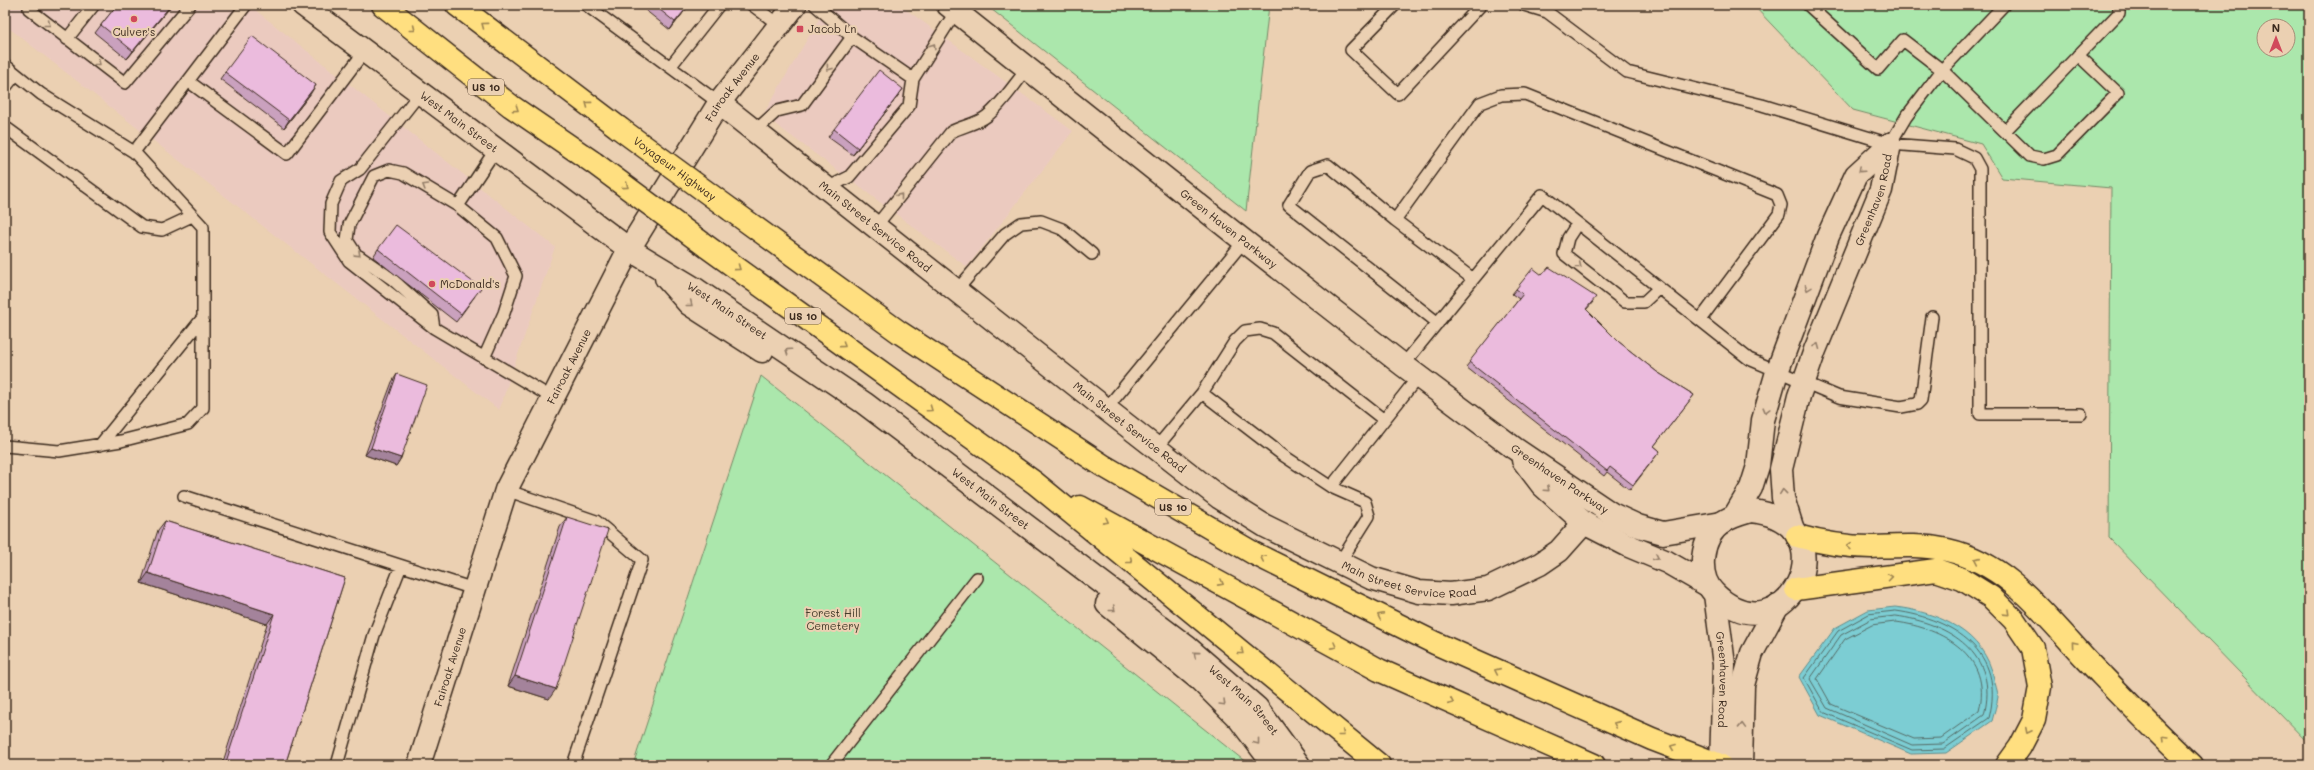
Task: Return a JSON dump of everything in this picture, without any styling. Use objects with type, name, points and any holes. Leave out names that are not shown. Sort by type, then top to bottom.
[{"type":"highway","name":"US 10","points":[[383,5],[511,106],[594,162],[706,246],[1035,483],[1379,670],[1594,765]]},
{"type":"highway","name":"Voyageur Highway","points":[[457,5],[619,128],[899,332],[1102,465],[1241,546],[1435,643],[1652,739],[1720,765]]},
{"type":"highway","points":[[1035,483],[1379,765]]},
{"type":"highway","points":[[1796,535],[1827,545],[1871,547],[1905,545],[1946,549],[1977,559],[2004,576],[2029,595],[2087,659],[2192,765]]},
{"type":"highway","points":[[1796,589],[1936,570],[1962,579],[1991,597],[2014,620],[2033,648],[2040,687],[2034,720],[2020,747],[2007,765]]},
{"type":"street","name":"West Main Street","points":[[303,5],[629,249],[697,290],[864,403],[1187,647],[1257,708],[1299,765]]},
{"type":"street","name":"Fairoak Avenue","points":[[419,765],[506,490],[551,398],[629,249],[719,103],[795,5]]},
{"type":"street","name":"Green Haven Parkway","points":[[952,8],[1244,241],[1411,371],[1514,448]]},
{"type":"street","name":"Main Street Service Road","points":[[719,103],[1220,498],[1266,526],[1371,578],[1419,592],[1451,594],[1488,588],[1540,564],[1572,539],[1584,523]]},
{"type":"street","name":"Greenhaven Road","points":[[1720,765],[1724,665],[1711,590],[1703,568],[1703,555],[1706,543],[1728,519],[1751,488],[1758,466],[1763,420],[1777,372],[1828,236],[1856,175],[1890,144]]},
{"type":"street","name":"Greenhaven Road","points":[[1711,590],[1726,604],[1741,610],[1756,612],[1778,606],[1786,601],[1796,589],[1803,575],[1804,559],[1784,498],[1781,469],[1803,382],[1882,190],[1890,144]]},
{"type":"street","name":"West Main Street","points":[[654,265],[689,304],[846,406],[1081,583],[1200,680],[1240,720],[1274,765]]},
{"type":"street","name":"Greenhaven Parkway","points":[[1514,448],[1612,514],[1638,526],[1663,533],[1728,519]]},
{"type":"street","name":"Greenhaven Parkway","points":[[1514,448],[1542,485],[1584,523],[1629,546],[1667,562],[1711,590]]},
{"type":"street","points":[[1728,519],[1751,511],[1767,513],[1781,519],[1796,535]]},
{"type":"street","name":"Greenhaven Road","points":[[1741,765],[1743,686],[1752,652],[1778,606]]},
{"type":"lane","points":[[32,5],[28,9],[124,84],[190,5]]},
{"type":"lane","points":[[67,39],[94,5]]},
{"type":"lane","points":[[134,152],[246,5]]},
{"type":"lane","points":[[670,67],[719,5]]},
{"type":"lane","points":[[752,5],[779,25]]},
{"type":"lane","points":[[815,5],[852,37],[913,79]]},
{"type":"lane","points":[[1395,5],[1351,50],[1398,94],[1481,5]]},
{"type":"lane","points":[[1524,5],[1547,12],[1627,72],[1762,105],[1890,144],[1955,149],[1974,158],[1980,169],[1980,414],[2081,414]]},
{"type":"lane","points":[[1808,5],[1878,69],[1903,40],[1942,70],[2030,156],[2044,159],[2057,155],[2118,93],[2078,55]]},
{"type":"lane","points":[[1890,144],[1906,117],[1942,70],[2004,5]]},
{"type":"lane","points":[[2005,131],[2119,13],[2119,5]]},
{"type":"lane","points":[[592,7],[719,103]]},
{"type":"lane","points":[[828,188],[849,177],[909,106],[913,79],[952,8]]},
{"type":"lane","points":[[754,131],[777,111],[802,105],[852,37]]},
{"type":"lane","points":[[188,81],[287,154],[364,52]]},
{"type":"lane","points":[[5,65],[41,94],[134,152],[203,228],[203,408],[188,424],[121,441],[59,450],[5,446]]},
{"type":"lane","points":[[876,226],[951,132],[963,126],[978,122],[988,115],[1028,68]]},
{"type":"lane","points":[[5,88],[16,74]]},
{"type":"lane","points":[[420,93],[360,169],[341,181],[331,204],[330,232],[349,261],[434,328],[551,398]]},
{"type":"lane","points":[[1395,220],[1480,103],[1501,95],[1525,94],[1777,195],[1781,205],[1779,214],[1700,320]]},
{"type":"lane","points":[[5,127],[142,226],[162,230],[192,216]]},
{"type":"lane","points":[[458,206],[496,149]]},
{"type":"lane","points":[[1438,322],[1289,205],[1310,171],[1328,165],[1395,220],[1474,279]]},
{"type":"lane","points":[[434,328],[432,315],[392,279],[356,254],[346,240],[349,225],[374,176],[389,170],[403,173],[458,206],[497,238],[516,276],[504,313],[484,358]]},
{"type":"lane","points":[[1331,487],[1384,420],[1438,322],[1542,196],[1749,359],[1839,397],[1901,407],[1917,404],[1921,400],[1932,318]]},
{"type":"lane","points":[[957,290],[1005,234],[1021,223],[1041,221],[1062,229],[1092,254]]},
{"type":"lane","points":[[1577,224],[1568,238],[1564,254],[1619,298],[1625,302],[1644,302],[1659,288]]},
{"type":"lane","points":[[1106,409],[1244,241]]},
{"type":"lane","points":[[100,444],[202,320]]},
{"type":"lane","points":[[1156,448],[1202,393],[1235,341],[1245,331],[1260,329],[1273,334],[1384,420]]},
{"type":"lane","points":[[1202,393],[1284,456],[1331,487],[1365,502],[1368,508],[1369,516],[1340,562]]},
{"type":"lane","points":[[506,490],[596,521],[642,560],[573,765]]},
{"type":"lane","points":[[184,496],[474,590]]},
{"type":"lane","points":[[337,765],[374,635],[401,566]]},
{"type":"lane","points":[[831,765],[977,578]]},
{"type":"shaded area","points":[[5,5],[249,5],[555,247],[499,410],[5,25]]},
{"type":"shaded area","points":[[827,5],[900,5],[1073,131],[967,267],[763,115]]},
{"type":"green space","points":[[986,5],[1269,5],[1246,211]]},
{"type":"green space","points":[[1753,5],[2309,5],[2309,744],[2109,538],[2111,188],[2002,178],[1981,144],[1853,110]]},
{"type":"green space","name":"Forest Hill Cemetery","points":[[761,376],[1247,763],[1245,765],[633,765]]},
{"type":"water","points":[[1895,607],[1927,614],[1957,627],[1970,637],[1981,649],[1989,663],[1998,692],[1992,721],[1946,753],[1911,754],[1820,715],[1799,677],[1835,628],[1868,610]]},
{"type":"building","name":"Culver's","points":[[117,5],[171,5],[133,51],[101,25]]},
{"type":"building","points":[[654,5],[689,5],[675,22]]},
{"type":"building","points":[[252,36],[316,85],[289,120],[225,72]]},
{"type":"building","points":[[879,70],[903,89],[858,148],[834,129]]},
{"type":"building","name":"McDonald's","points":[[396,225],[481,288],[461,314],[378,249]]},
{"type":"building","points":[[1549,267],[1596,297],[1586,309],[1619,342],[1657,372],[1694,395],[1654,446],[1660,451],[1633,485],[1610,467],[1607,471],[1469,362],[1523,294],[1516,289],[1533,268],[1542,275]]},
{"type":"building","points":[[397,374],[427,385],[401,458],[371,448]]},
{"type":"building","points":[[567,517],[608,530],[556,689],[515,676]]},
{"type":"building","points":[[165,521],[345,578],[285,765],[225,765],[274,614],[148,573]]},
{"type":"place","name":"Culver's","points":[[134,19]]},
{"type":"place","name":"Jacob Ln","points":[[800,29]]},
{"type":"place","name":"McDonald's","points":[[432,284]]}]
